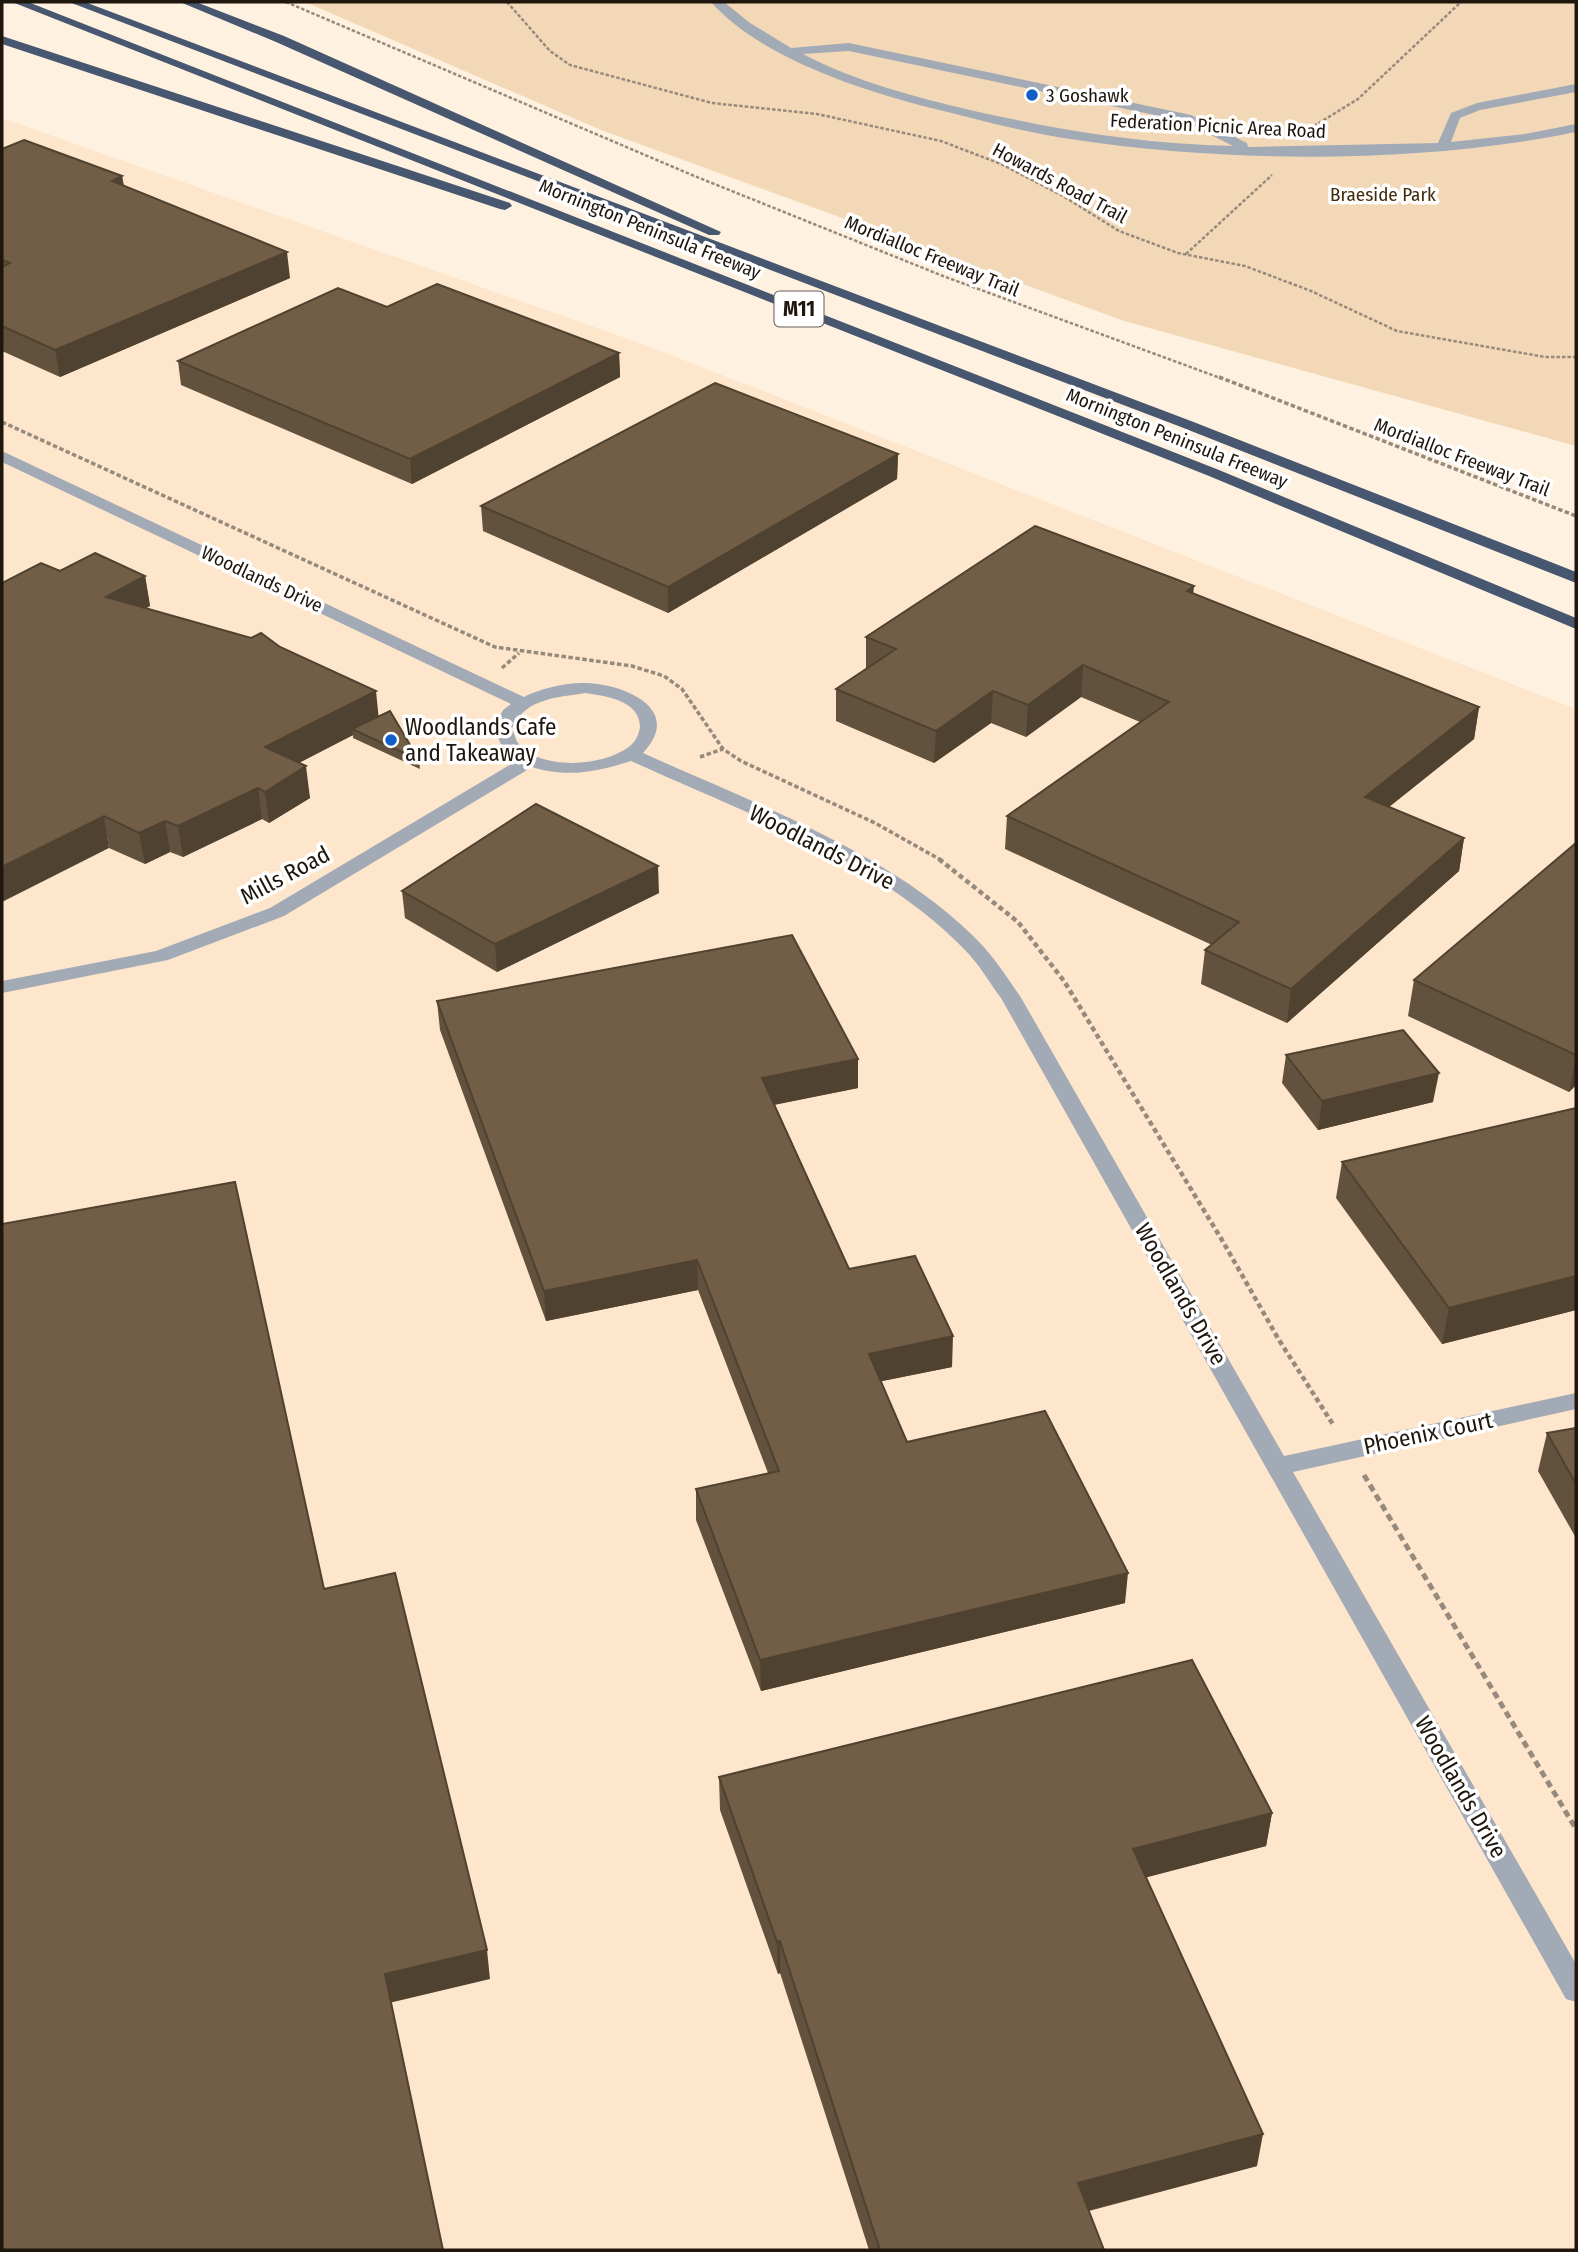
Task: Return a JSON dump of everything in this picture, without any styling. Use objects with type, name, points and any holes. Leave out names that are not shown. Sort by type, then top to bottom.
[{"type":"highway","name":"Mornington Peninsula Freeway","points":[[18,2],[1213,473],[1576,624]]},
{"type":"highway","name":"Mornington Peninsula Freeway","points":[[75,2],[1186,424],[1576,578]]},
{"type":"highway","points":[[186,2],[280,39],[766,254],[1361,487],[1555,569]]},
{"type":"highway","points":[[2,40],[737,284]]},
{"type":"street","name":"Federation Picnic Area Road","points":[[717,2],[786,52],[855,83],[1074,136],[1298,152],[1443,146],[1541,136],[1576,128]]},
{"type":"street","points":[[786,52],[849,47],[1174,115],[1187,118],[1249,150]]},
{"type":"street","points":[[1443,146],[1455,116],[1477,107],[1576,88]]},
{"type":"street","name":"Woodlands Drive","points":[[2,456],[523,703]]},
{"type":"street","points":[[585,688],[608,691],[627,697],[641,706],[649,717],[650,731],[644,743],[631,754],[594,767],[569,769],[529,761],[513,752],[504,741],[501,729],[506,717],[523,703],[557,690],[585,688]]},
{"type":"street","name":"Woodlands Drive","points":[[631,754],[848,856],[911,893],[969,942],[1010,996],[1576,1990]]},
{"type":"street","name":"Mills Road","points":[[2,987],[161,956],[277,912],[529,761]]},
{"type":"street","name":"Phoenix Court","points":[[1279,1466],[1576,1401]]},
{"type":"path","name":"Mordialloc Freeway Trail","points":[[286,2],[692,175],[943,276],[1172,359],[1576,516]]},
{"type":"path","name":"Howards Road Trail","points":[[507,2],[550,51],[570,65],[712,103],[817,114],[942,141],[1001,164],[1063,196],[1119,231],[1178,253],[1245,266],[1311,291],[1397,331],[1545,358],[1576,357]]},
{"type":"path","points":[[2,422],[495,648],[519,652]]},
{"type":"shaded area","points":[[2,118],[648,346],[1576,709],[1576,2250],[2,2250]]},
{"type":"green space","name":"Braeside Park","points":[[305,2],[1576,2],[1576,446],[1124,321],[601,130]]},
{"type":"building","points":[[24,140],[122,176],[112,181],[287,252],[55,350],[2,326],[2,267],[10,263],[2,260],[2,149]]},
{"type":"building","points":[[437,284],[619,353],[410,459],[178,361],[338,288],[387,307]]},
{"type":"building","points":[[715,383],[898,454],[668,587],[481,506]]},
{"type":"building","points":[[1035,526],[1194,586],[1187,591],[1479,707],[1365,797],[1464,838],[1291,989],[1205,950],[1239,922],[1007,816],[1169,702],[1083,665],[1028,705],[993,691],[936,731],[836,689],[896,649],[866,637]]},
{"type":"building","points":[[95,553],[145,576],[106,597],[251,638],[261,633],[280,647],[376,691],[265,747],[306,766],[265,792],[258,788],[178,826],[165,821],[139,833],[104,816],[2,867],[2,583],[41,563],[60,571]]},
{"type":"building","points":[[390,711],[419,760],[352,729]]},
{"type":"building","points":[[536,804],[658,866],[495,944],[402,891]]},
{"type":"building","points":[[1576,843],[1576,1055],[1414,980]]},
{"type":"building","points":[[792,935],[858,1059],[762,1078],[849,1269],[915,1256],[953,1336],[869,1354],[907,1442],[1045,1411],[1128,1573],[760,1660],[696,1489],[779,1471],[697,1260],[544,1291],[437,1001]]},
{"type":"building","points":[[1403,1030],[1439,1073],[1322,1101],[1286,1055]]},
{"type":"building","points":[[1576,1108],[1576,1276],[1449,1308],[1342,1162]]},
{"type":"building","points":[[235,1182],[324,1589],[395,1573],[487,1950],[385,1974],[443,2250],[2,2250],[2,1224]]},
{"type":"building","points":[[1576,1428],[1576,1484],[1547,1433]]},
{"type":"building","points":[[1192,1660],[1272,1813],[1133,1849],[1263,2134],[1078,2183],[1104,2250],[880,2250],[780,1941],[777,1942],[719,1777]]},
{"type":"place","name":"3 Goshawk","points":[[1032,95]]},
{"type":"place","name":"Woodlands Cafe and Takeaway","points":[[391,740]]}]
